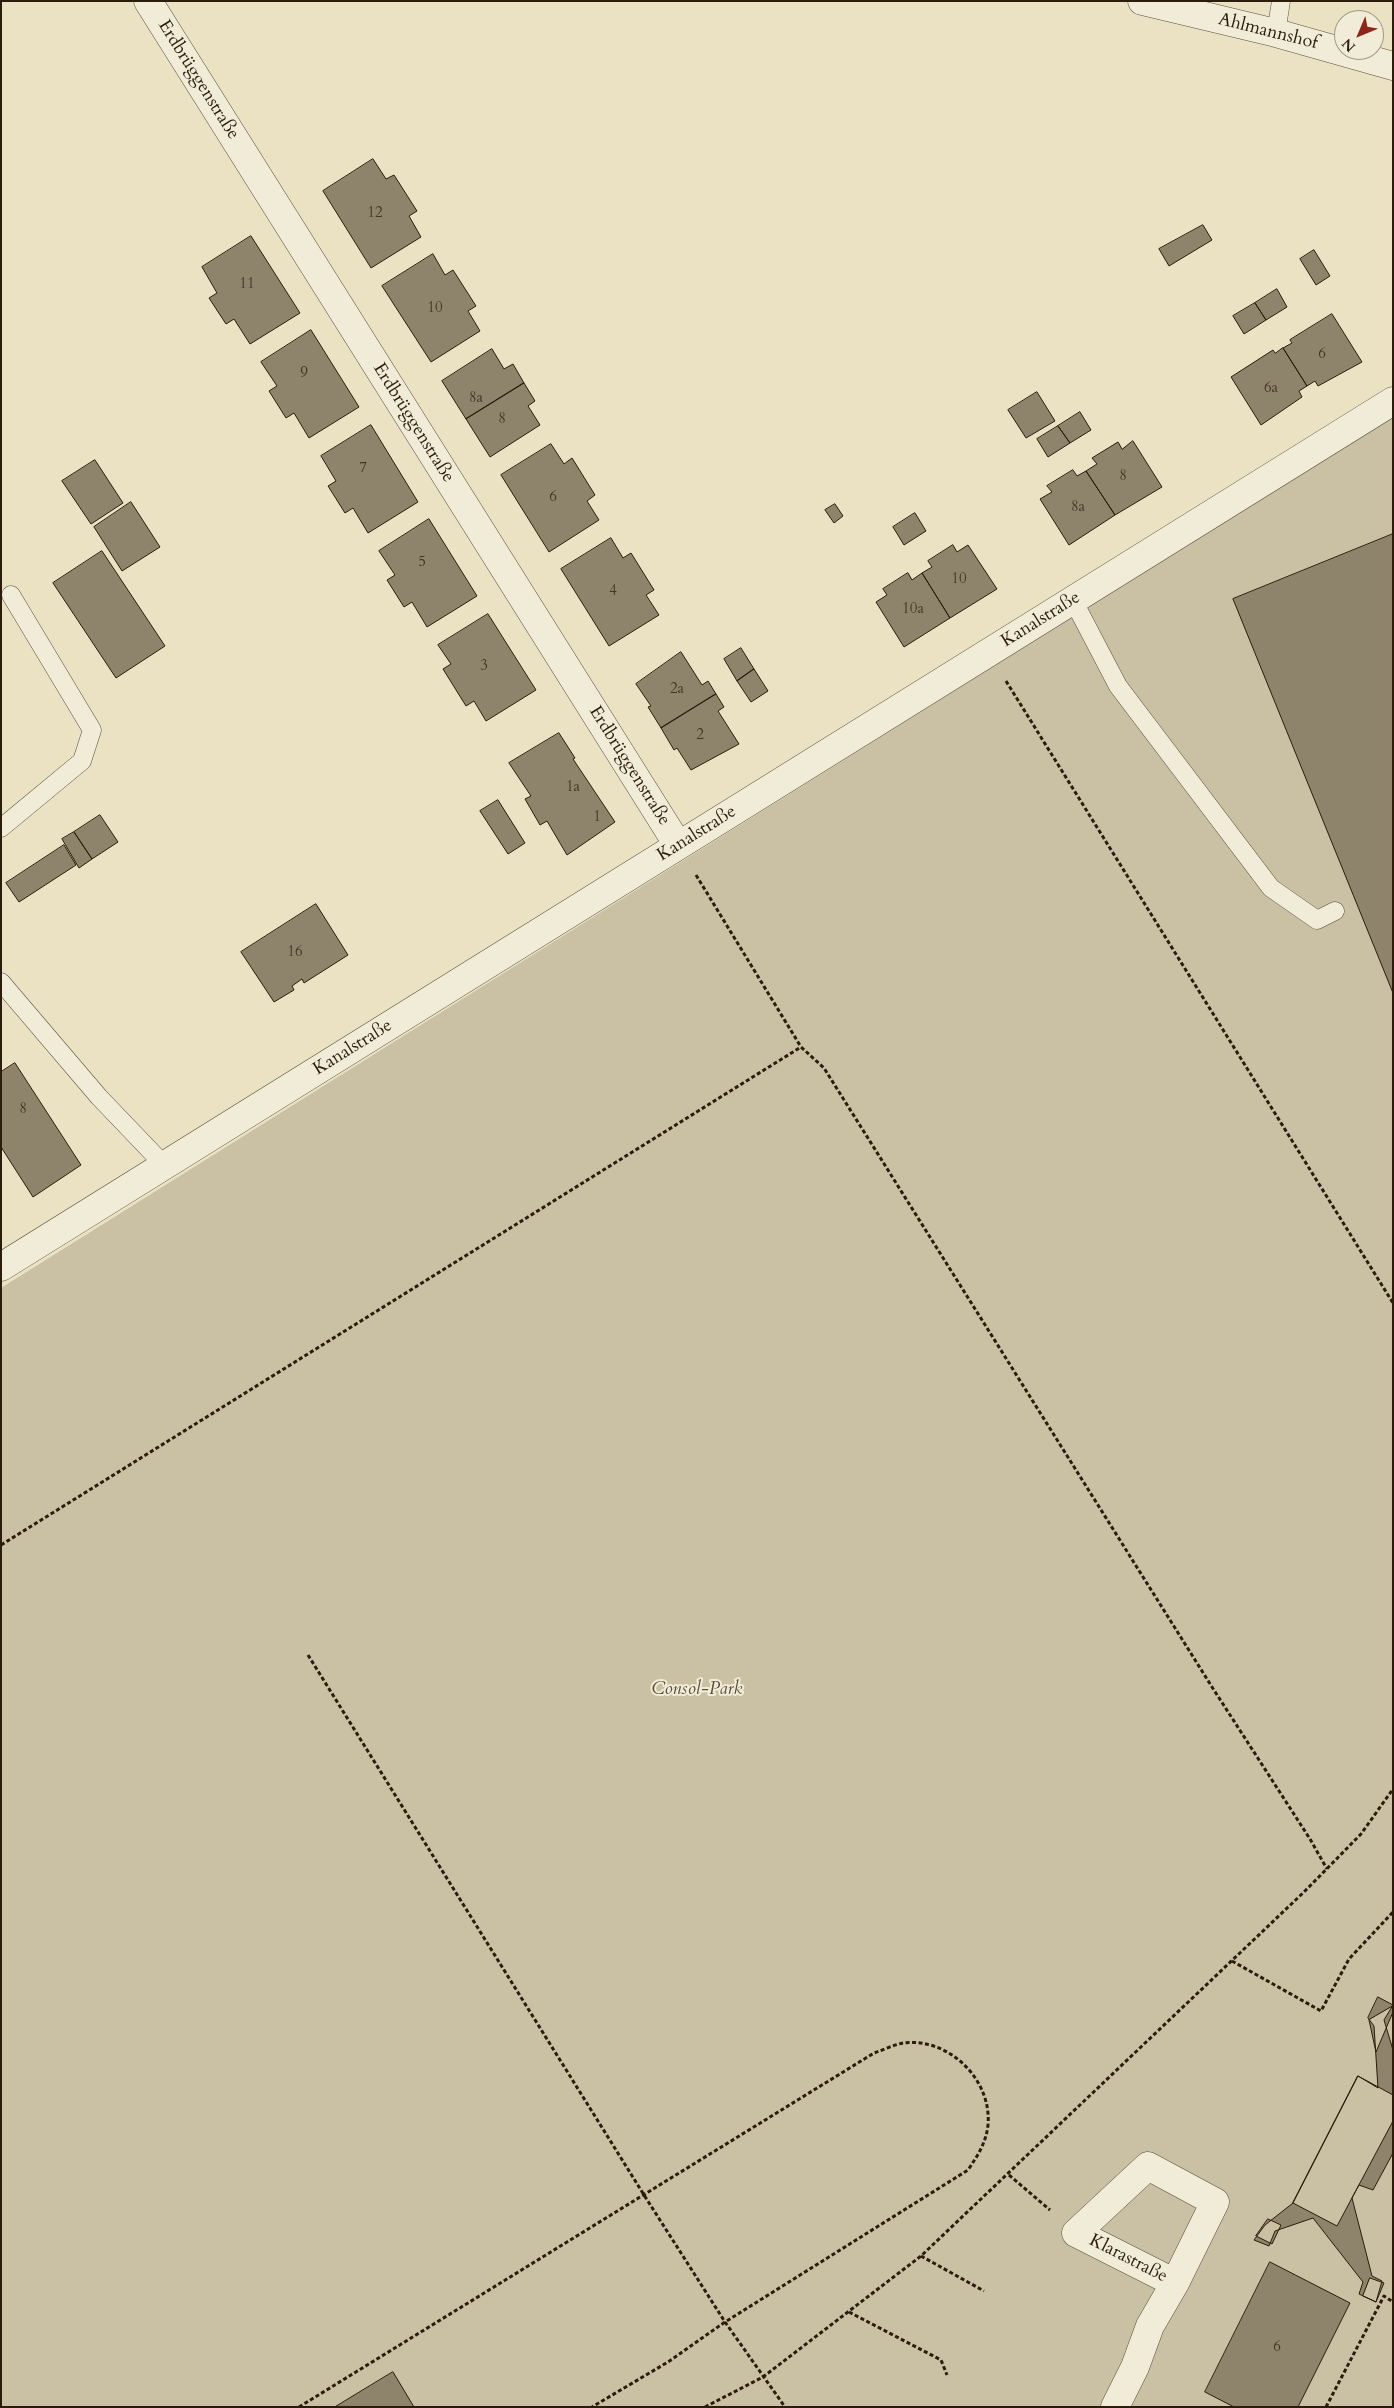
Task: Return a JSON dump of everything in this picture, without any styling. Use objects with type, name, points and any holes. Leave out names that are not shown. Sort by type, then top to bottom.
[{"type":"street","name":"Erdbrüggenstraße","points":[[148,1],[678,845]]},
{"type":"street","name":"Ahlmannshof","points":[[1142,1],[1276,33],[1393,66]]},
{"type":"street","name":"Kanalstraße","points":[[1,1267],[1393,401]]},
{"type":"street","name":"Klarastraße","points":[[1115,2407],[1134,2367],[1150,2326],[1175,2283],[1215,2202],[1148,2166],[1076,2233],[1175,2283]]},
{"type":"lane","points":[[1276,33],[1281,1]]},
{"type":"lane","points":[[1,828],[82,761],[92,730],[11,595]]},
{"type":"lane","points":[[1073,600],[1118,686],[1271,888],[1317,920],[1336,911]]},
{"type":"lane","points":[[1,982],[99,1097],[165,1166]]},
{"type":"path","points":[[988,653],[1393,1303]]},
{"type":"path","points":[[678,845],[801,1047],[824,1068],[1212,1687],[1310,1839],[1327,1869]]},
{"type":"path","points":[[1,1545],[801,1047]]},
{"type":"path","points":[[308,1655],[644,2195],[725,2322],[785,2407]]},
{"type":"path","points":[[705,2407],[763,2377],[922,2256],[1009,2175],[1327,1869],[1361,1834],[1393,1789]]},
{"type":"path","points":[[1232,1961],[1322,2011],[1349,1959],[1393,1912]]},
{"type":"path","points":[[299,2407],[874,2053],[904,2043],[932,2046],[957,2056],[974,2076],[986,2101],[988,2124],[982,2148],[968,2170],[725,2322],[668,2362],[592,2407]]},
{"type":"path","points":[[1009,2175],[1076,2233]]},
{"type":"path","points":[[922,2256],[984,2291]]},
{"type":"path","points":[[1326,2407],[1384,2296],[1393,2302]]},
{"type":"path","points":[[849,2312],[941,2360],[948,2375]]},
{"type":"green space","name":"Consol-Park","points":[[1393,416],[1393,2407],[1,2407],[1,1288]]},
{"type":"building","points":[[373,159],[386,179],[394,175],[417,211],[409,216],[421,237],[371,268],[323,191]]},
{"type":"building","points":[[1203,225],[1212,240],[1169,266],[1159,249]]},
{"type":"building","points":[[251,236],[300,313],[250,344],[234,319],[226,324],[209,298],[217,293],[202,267]]},
{"type":"building","points":[[1314,250],[1330,276],[1316,285],[1300,259]]},
{"type":"building","points":[[433,254],[445,275],[453,270],[476,306],[468,311],[480,331],[431,362],[382,286]]},
{"type":"building","points":[[1277,289],[1287,307],[1266,320],[1255,303]]},
{"type":"building","points":[[1255,303],[1266,320],[1244,334],[1233,316]]},
{"type":"building","points":[[1332,314],[1362,362],[1318,386],[1315,381],[1307,386],[1283,348],[1292,343],[1290,340]]},
{"type":"building","points":[[311,330],[359,407],[309,438],[294,413],[286,418],[269,391],[277,386],[261,362]]},
{"type":"building","points":[[1283,348],[1307,386],[1299,391],[1302,397],[1261,425],[1231,377],[1273,350],[1275,353]]},
{"type":"building","points":[[492,349],[504,369],[513,364],[524,383],[466,419],[442,381]]},
{"type":"building","points":[[524,383],[535,401],[528,406],[540,425],[490,457],[466,419]]},
{"type":"building","points":[[1037,392],[1055,421],[1026,438],[1008,410]]},
{"type":"building","points":[[1080,412],[1091,430],[1070,443],[1058,426]]},
{"type":"building","points":[[371,425],[418,502],[368,533],[353,508],[345,513],[328,486],[336,481],[321,456]]},
{"type":"building","points":[[1058,426],[1070,443],[1048,457],[1037,439]]},
{"type":"building","points":[[1133,441],[1162,487],[1115,515],[1086,471],[1097,464],[1092,458],[1118,442],[1122,449]]},
{"type":"building","points":[[551,444],[564,464],[572,458],[595,495],[587,501],[599,520],[549,552],[501,475]]},
{"type":"building","points":[[95,460],[123,503],[91,524],[62,481]]},
{"type":"building","points":[[1073,470],[1077,476],[1086,471],[1115,515],[1069,545],[1040,499],[1052,492],[1047,486]]},
{"type":"building","points":[[131,502],[160,547],[122,571],[94,527]]},
{"type":"building","points":[[835,504],[843,516],[834,523],[825,510]]},
{"type":"building","points":[[915,513],[926,531],[904,545],[893,527]]},
{"type":"building","points":[[429,519],[477,596],[427,627],[412,602],[404,607],[387,580],[395,575],[379,551]]},
{"type":"building","points":[[1393,534],[1393,993],[1233,599]]},
{"type":"building","points":[[611,538],[623,558],[631,553],[654,590],[646,595],[659,615],[609,646],[561,569]]},
{"type":"building","points":[[953,545],[957,552],[968,545],[997,589],[950,618],[922,573],[932,567],[928,561]]},
{"type":"building","points":[[102,551],[165,646],[116,678],[53,583]]},
{"type":"building","points":[[908,573],[912,580],[922,573],[950,618],[904,647],[876,602],[887,595],[883,589]]},
{"type":"building","points":[[488,614],[536,690],[486,721],[474,701],[466,706],[443,669],[451,664],[438,645]]},
{"type":"building","points":[[741,648],[754,669],[737,681],[724,659]]},
{"type":"building","points":[[681,652],[702,685],[708,681],[716,694],[661,728],[648,707],[651,706],[636,684]]},
{"type":"building","points":[[754,669],[768,691],[751,702],[737,681]]},
{"type":"building","points":[[716,694],[724,707],[718,711],[739,744],[691,770],[677,748],[674,750],[661,728]]},
{"type":"building","points":[[559,733],[575,758],[573,759],[615,822],[567,855],[547,821],[540,825],[525,799],[531,796],[509,763]]},
{"type":"building","points":[[498,800],[525,843],[508,854],[480,811]]},
{"type":"building","points":[[100,815],[118,842],[92,859],[74,832]]},
{"type":"building","points":[[74,832],[92,859],[79,868],[62,839]]},
{"type":"building","points":[[64,845],[76,865],[19,902],[6,883]]},
{"type":"building","points":[[316,904],[348,955],[304,983],[302,979],[292,986],[294,990],[274,1002],[241,952]]},
{"type":"building","points":[[15,1063],[81,1165],[33,1197],[1,1147],[1,1072]]},
{"type":"building","points":[[1378,1997],[1393,2005],[1384,2020],[1393,2050],[1393,2153],[1373,2190],[1359,2185],[1352,2198],[1372,2276],[1382,2281],[1376,2302],[1359,2294],[1363,2282],[1313,2218],[1275,2231],[1269,2246],[1254,2240],[1265,2225],[1293,2203],[1358,2076],[1378,2088],[1374,2026],[1368,2018]]},
{"type":"building","points":[[1393,2006],[1393,2012],[1376,2052],[1369,2020]]},
{"type":"building","points":[[1358,2076],[1393,2095],[1393,2121],[1337,2226],[1293,2203]]},
{"type":"building","points":[[1268,2219],[1281,2225],[1272,2244],[1256,2236]]},
{"type":"building","points":[[1270,2262],[1350,2303],[1298,2407],[1234,2407],[1205,2392]]},
{"type":"building","points":[[1370,2278],[1384,2283],[1376,2302],[1363,2296]]},
{"type":"building","points":[[393,2372],[414,2407],[335,2407]]}]
